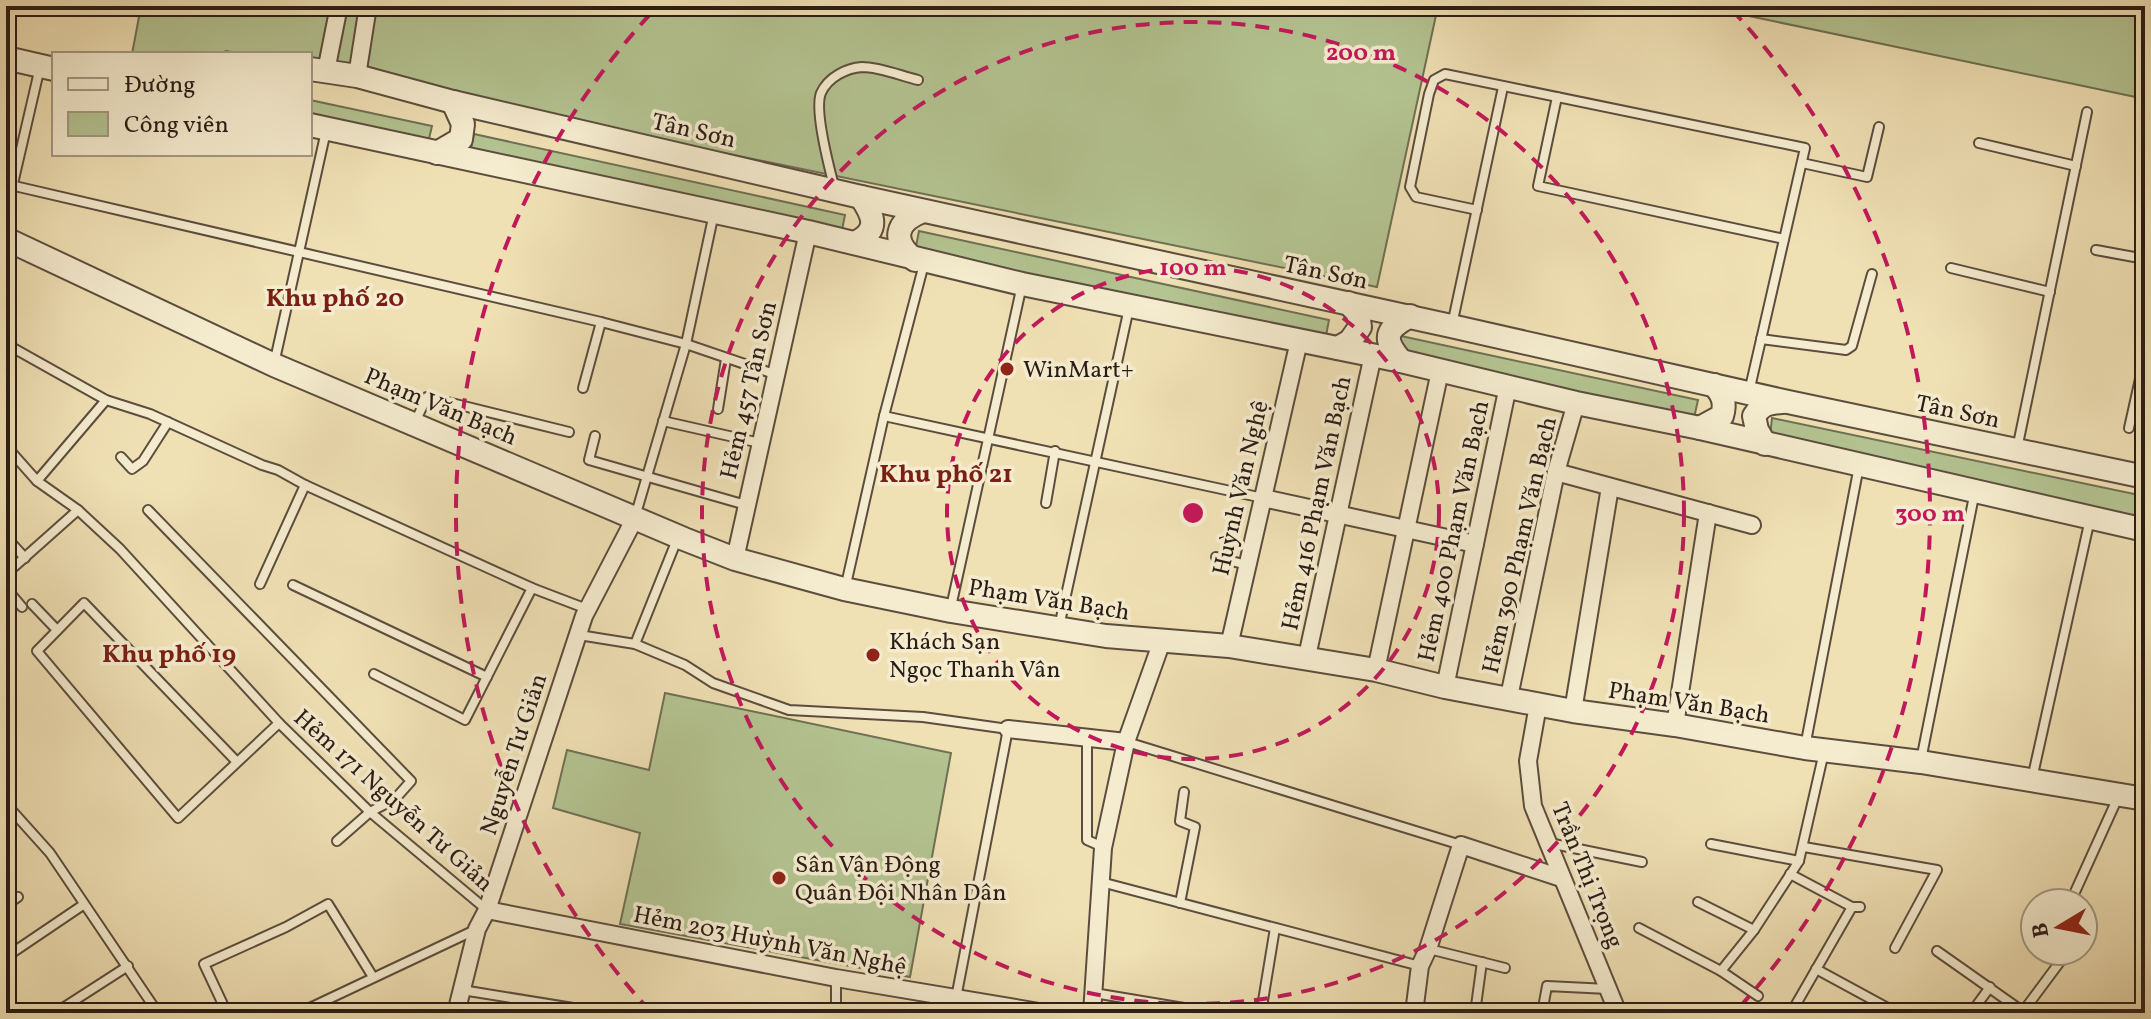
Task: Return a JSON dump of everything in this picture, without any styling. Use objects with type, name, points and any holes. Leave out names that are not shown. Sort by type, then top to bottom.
[{"type":"street","points":[[318,70],[339,6]]},
{"type":"street","points":[[357,76],[368,6]]},
{"type":"street","points":[[6,58],[47,67]]},
{"type":"street","name":"Tân Sơn","points":[[318,70],[357,76],[453,102],[923,211],[1410,316],[1788,402],[2145,477]]},
{"type":"street","points":[[437,153],[461,139],[463,124],[453,102]]},
{"type":"street","points":[[318,127],[808,232],[1022,284],[1401,361],[2145,530]]},
{"type":"street","points":[[855,243],[872,229],[872,215],[861,197]]},
{"type":"street","points":[[920,261],[905,252],[900,243],[899,230],[909,217],[923,211]]},
{"type":"street","name":"Hẻm 457 Tân Sơn","points":[[735,559],[808,232]]},
{"type":"street","name":"Phạm Văn Bạch","points":[[6,239],[274,365],[679,537],[735,559],[844,589],[951,611],[1106,636],[1229,646],[1376,670],[1445,687],[1573,711],[1814,749],[1921,762],[2145,799]]},
{"type":"street","points":[[1338,348],[1350,341],[1360,327],[1358,313],[1348,303]]},
{"type":"street","points":[[1401,361],[1390,348],[1388,336],[1393,325],[1410,316]]},
{"type":"street","name":"Huỳnh Văn Nghệ","points":[[1229,646],[1299,341]]},
{"type":"street","name":"Hẻm 416 Phạm Văn Bạch","points":[[1306,661],[1373,355]]},
{"type":"street","points":[[1376,670],[1440,371]]},
{"type":"street","points":[[1700,428],[1722,416],[1722,395],[1714,385]]},
{"type":"street","name":"Hẻm 400 Phạm Văn Bạch","points":[[1445,687],[1508,386]]},
{"type":"street","points":[[1765,444],[1754,416],[1760,407],[1768,403],[1788,402]]},
{"type":"street","name":"Hẻm 390 Phạm Văn Bạch","points":[[1509,697],[1556,472],[1576,403]]},
{"type":"street","points":[[1556,472],[1752,525]]},
{"type":"street","points":[[1573,711],[1610,487]]},
{"type":"street","points":[[1263,498],[1475,544]]},
{"type":"street","points":[[1675,725],[1708,513]]},
{"type":"street","name":"Nguyễn Tư Giản","points":[[456,1013],[477,929],[487,910],[578,635],[635,518]]},
{"type":"street","points":[[1092,1013],[1103,848],[1126,742],[1162,641]]},
{"type":"street","name":"Trần Thị Trọng","points":[[1538,705],[1528,761],[1533,806],[1618,1013]]},
{"type":"street","points":[[1008,729],[1126,742]]},
{"type":"street","points":[[1414,1013],[1420,966],[1461,845],[1561,878]]},
{"type":"street","name":"Hẻm 203 Huỳnh Văn Nghệ","points":[[487,910],[836,978],[1045,1013]]},
{"type":"lane","points":[[6,214],[9,184],[47,67]]},
{"type":"lane","points":[[835,191],[823,141],[820,94],[844,70],[864,67],[918,80]]},
{"type":"lane","points":[[1477,210],[1416,197],[1411,192],[1429,94],[1434,80],[1445,74],[1805,148],[1748,393]]},
{"type":"lane","points":[[1451,326],[1503,87]]},
{"type":"lane","points":[[1557,97],[1538,186],[1784,239]]},
{"type":"lane","points":[[2016,450],[2087,112]]},
{"type":"lane","points":[[274,365],[300,251],[318,127]]},
{"type":"lane","points":[[1802,163],[1867,177],[1879,127]]},
{"type":"lane","points":[[1979,143],[2076,166]]},
{"type":"lane","points":[[9,184],[601,322],[686,344],[778,375]]},
{"type":"lane","points":[[635,518],[686,344],[714,213]]},
{"type":"lane","points":[[2096,250],[2145,259]]},
{"type":"lane","points":[[844,589],[920,261]]},
{"type":"lane","points":[[1951,268],[2050,292]]},
{"type":"lane","points":[[1761,339],[1846,350],[1852,346],[1872,274]]},
{"type":"lane","points":[[951,611],[1022,284]]},
{"type":"lane","points":[[1059,628],[1129,305]]},
{"type":"lane","points":[[583,388],[601,322]]},
{"type":"lane","points":[[6,344],[106,400],[168,422],[532,588],[588,609]]},
{"type":"lane","points":[[2129,428],[2145,356]]},
{"type":"lane","points":[[718,409],[726,359]]},
{"type":"lane","points":[[415,423],[427,397],[569,432]]},
{"type":"lane","points":[[37,481],[106,400]]},
{"type":"lane","points":[[884,416],[1263,498]]},
{"type":"lane","points":[[663,421],[761,443]]},
{"type":"lane","points":[[121,457],[132,469],[143,461],[168,422]]},
{"type":"lane","points":[[595,436],[589,460],[746,505]]},
{"type":"lane","name":"Hẻm 171 Nguyễn Tư Giản","points":[[6,446],[37,481],[78,510],[120,549],[279,723],[370,812],[487,910]]},
{"type":"lane","points":[[1046,503],[1055,451]]},
{"type":"lane","points":[[1721,971],[1754,930],[1799,861],[1804,847],[1814,749],[1859,466]]},
{"type":"lane","points":[[260,584],[305,485]]},
{"type":"lane","points":[[1921,762],[1975,490]]},
{"type":"lane","points":[[6,574],[78,510]]},
{"type":"lane","points":[[148,510],[411,781],[395,799],[370,812],[337,841]]},
{"type":"lane","points":[[2031,780],[2091,517]]},
{"type":"lane","points":[[6,537],[25,558]]},
{"type":"lane","points":[[635,644],[679,537]]},
{"type":"lane","points":[[1216,557],[1248,565]]},
{"type":"lane","points":[[293,585],[487,677]]},
{"type":"lane","points":[[6,588],[22,607]]},
{"type":"lane","points":[[374,674],[465,720],[532,588]]},
{"type":"lane","points":[[237,762],[84,603],[37,651],[178,818],[279,723]]},
{"type":"lane","points":[[32,604],[57,630]]},
{"type":"lane","points":[[578,635],[635,644],[685,665],[713,683],[789,710],[923,717],[1008,729],[956,998]]},
{"type":"lane","points":[[1087,738],[1087,840],[1103,848]]},
{"type":"lane","points":[[1126,742],[1461,845]]},
{"type":"lane","points":[[1180,903],[1195,827],[1180,821],[1184,792]]},
{"type":"lane","points":[[2076,887],[2119,795]]},
{"type":"lane","points":[[6,804],[50,853],[158,1013]]},
{"type":"lane","points":[[1547,843],[1642,862]]},
{"type":"lane","points":[[1711,844],[1799,861]]},
{"type":"lane","points":[[1804,847],[1937,870],[1895,948]]},
{"type":"lane","points":[[1790,874],[1856,907],[1791,1013]]},
{"type":"lane","points":[[1100,882],[1420,966]]},
{"type":"lane","points":[[6,905],[18,897]]},
{"type":"lane","points":[[1698,902],[1754,930]]},
{"type":"lane","points":[[227,1013],[204,964],[286,927],[328,904],[373,977]]},
{"type":"lane","points":[[6,957],[83,905]]},
{"type":"lane","points":[[1261,1013],[1275,928]]},
{"type":"lane","points":[[1639,928],[1721,971],[1758,996]]},
{"type":"lane","points":[[299,1013],[477,929]]},
{"type":"lane","points":[[1428,949],[1505,968]]},
{"type":"lane","points":[[1937,951],[2023,1012],[2056,967]]},
{"type":"lane","points":[[1475,1013],[1482,962]]},
{"type":"lane","points":[[55,1013],[128,966]]},
{"type":"lane","points":[[1816,969],[1897,1013]]},
{"type":"lane","points":[[836,978],[836,1013]]},
{"type":"lane","points":[[1542,1013],[1547,986],[1608,989]]},
{"type":"lane","points":[[1971,1013],[1990,987]]},
{"type":"lane","points":[[462,990],[604,1013]]},
{"type":"lane","points":[[1093,993],[1214,1013]]},
{"type":"green space","points":[[141,6],[1438,6],[1377,287],[312,68],[312,52],[132,52]]},
{"type":"green space","points":[[1701,6],[2145,6],[2145,99]]},
{"type":"green space","points":[[312,100],[432,126],[426,151],[312,124]]},
{"type":"green space","points":[[474,134],[845,215],[839,245],[468,162]]},
{"type":"green space","points":[[919,231],[1329,320],[1324,346],[913,261]]},
{"type":"green space","points":[[1401,336],[1698,400],[1692,427],[1397,362]]},
{"type":"green space","points":[[1772,418],[2139,495],[2133,524],[1769,446]]},
{"type":"green space","name":"Sân Vận Động Quân Đội Nhân Dân","points":[[665,693],[951,753],[910,977],[620,924],[640,833],[553,808],[567,750],[649,770]]},
{"type":"place","name":"WinMart+","points":[[1007,369]]},
{"type":"place","name":"Khách Sạn Ngọc Thanh Vân","points":[[873,655]]},
{"type":"place","name":"Sân Vận Động Quân Đội Nhân Dân","points":[[779,878]]},
{"type":"district","name":"Khu phố 20","points":[[335,297]]},
{"type":"district","name":"Khu phố 21","points":[[946,473]]},
{"type":"district","name":"Khu phố 19","points":[[169,653]]}]
